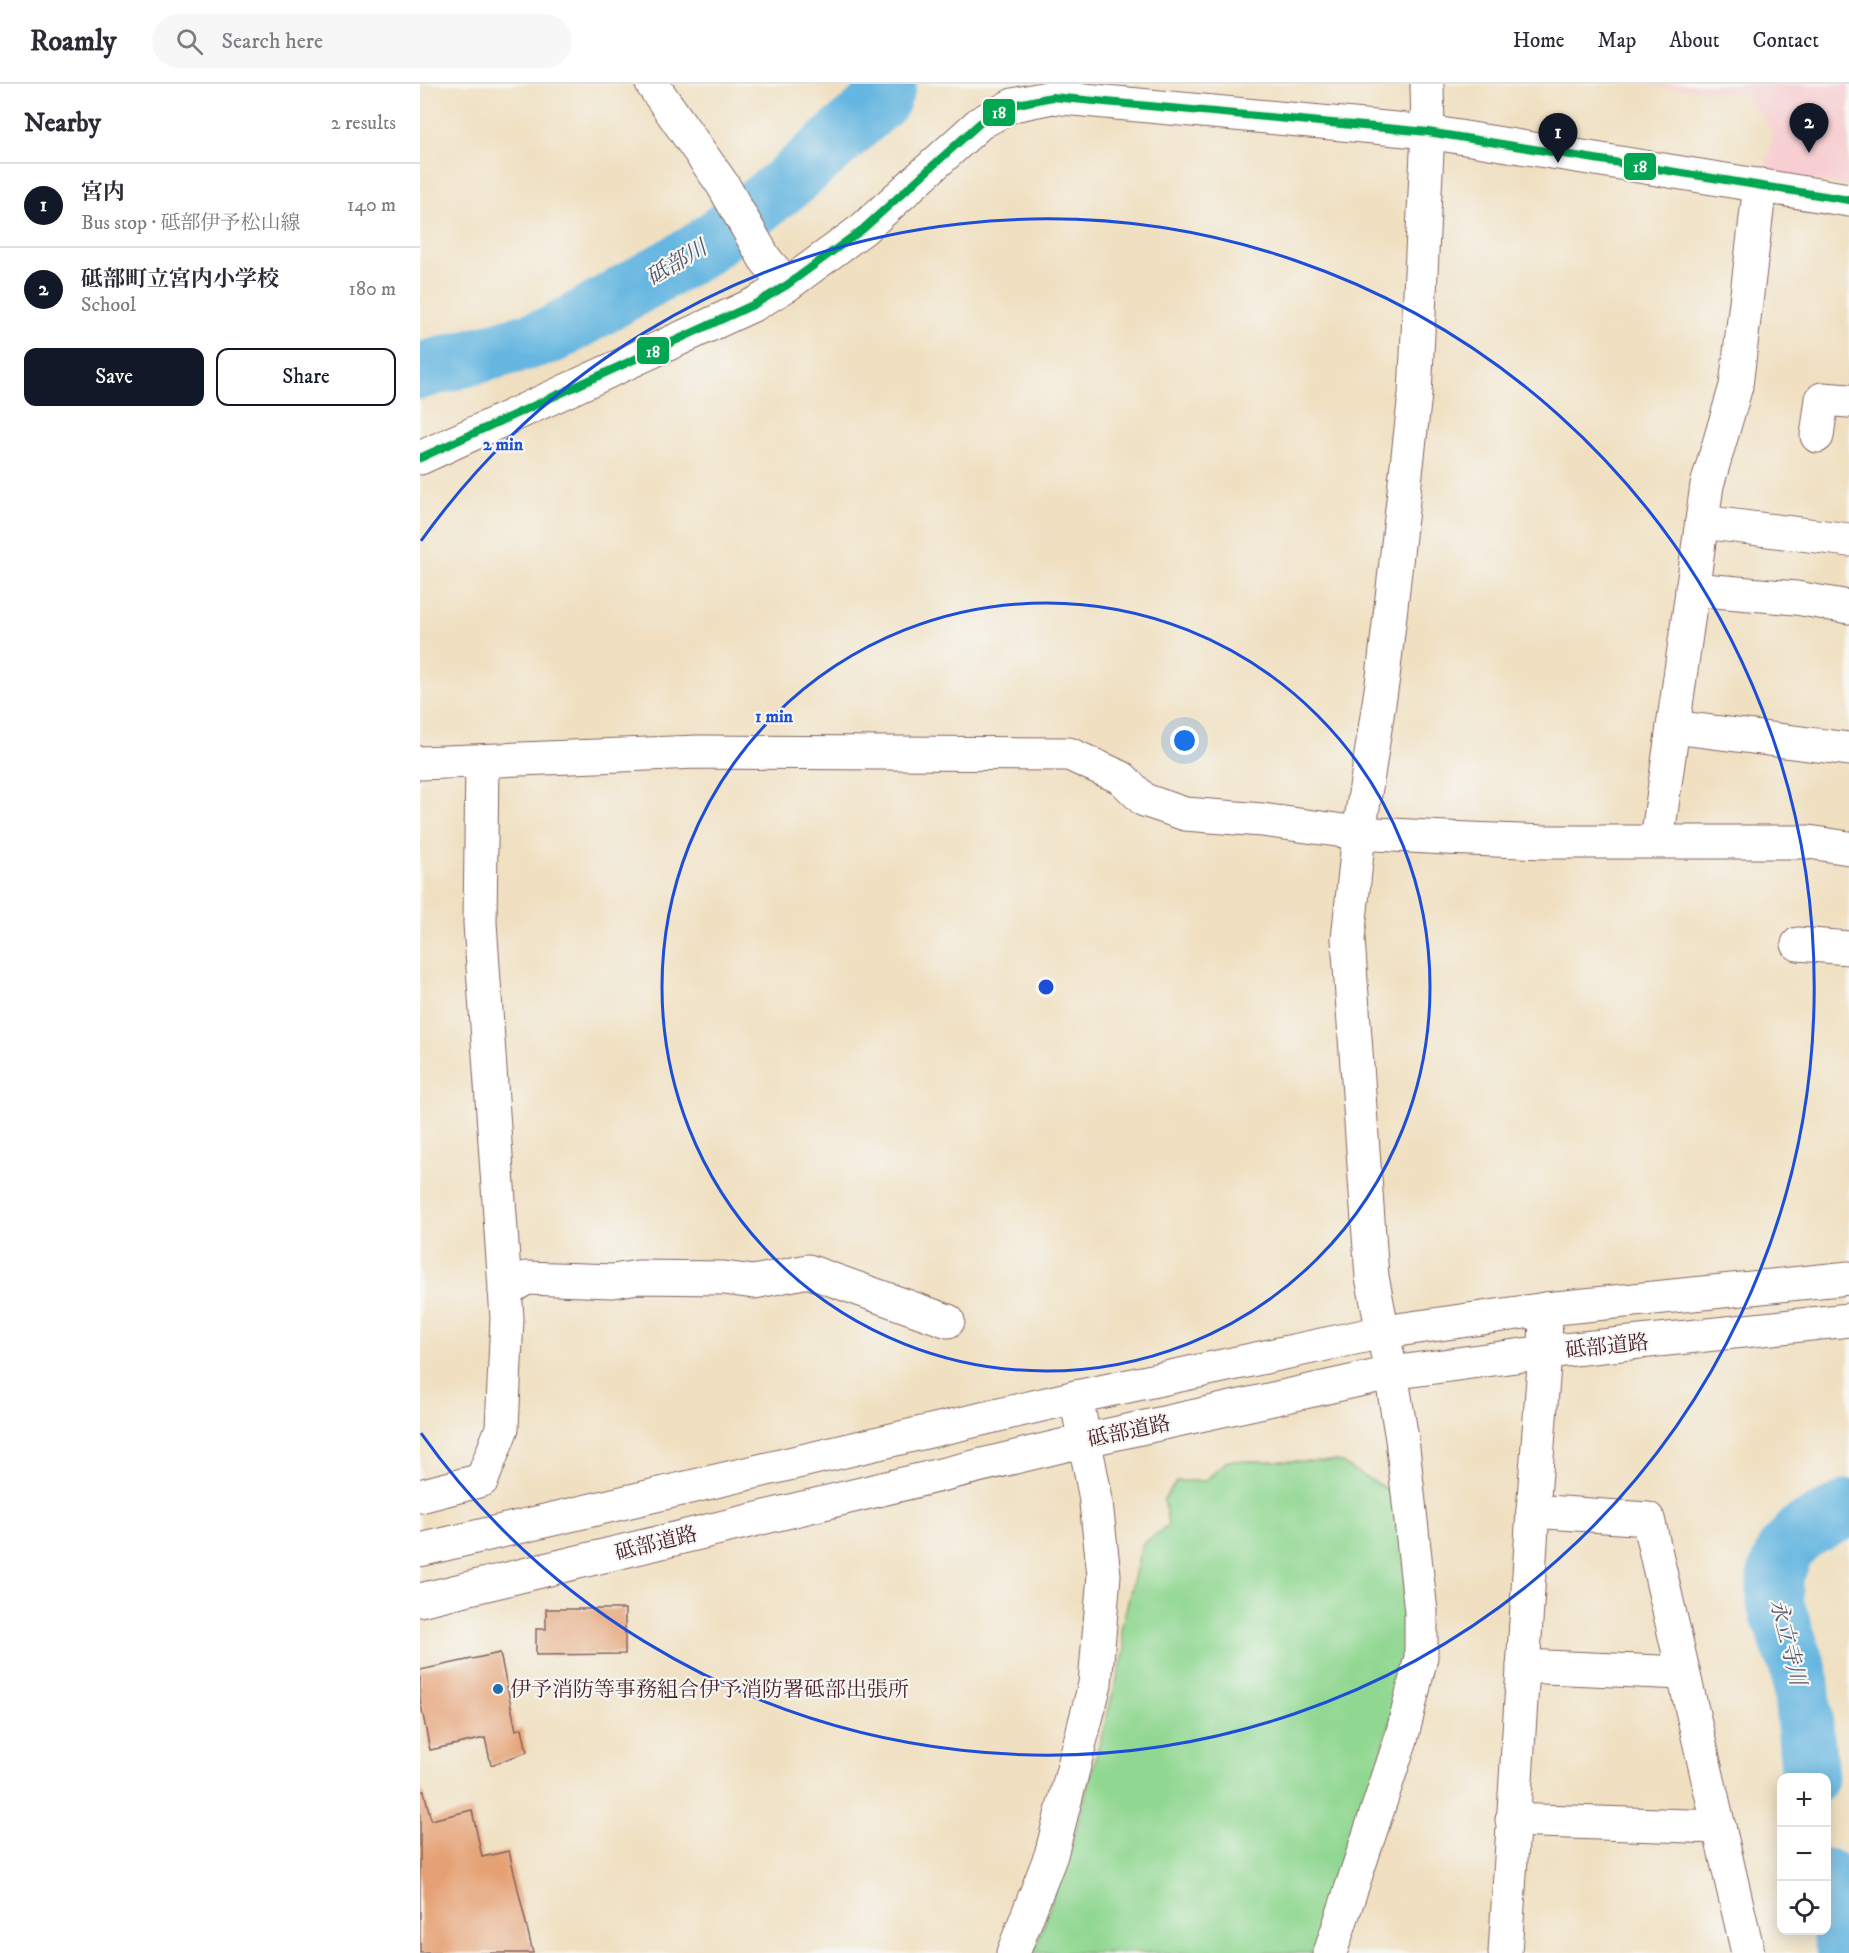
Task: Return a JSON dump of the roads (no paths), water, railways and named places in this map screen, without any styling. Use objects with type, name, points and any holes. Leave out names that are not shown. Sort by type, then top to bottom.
[{"type":"main road","points":[[652,84],[723,184],[765,259],[787,285]]},
{"type":"main road","points":[[1330,1953],[1402,1736],[1421,1657],[1421,1612],[1401,1439],[1372,1277],[1348,939],[1359,833],[1383,676],[1415,394],[1428,132],[1427,84]]},
{"type":"main road","points":[[420,459],[755,304],[787,285],[863,229],[980,123],[1013,105],[1052,97],[1428,132],[1849,200]]},
{"type":"main road","points":[[1657,841],[1707,485],[1737,386],[1760,185]]},
{"type":"main road","points":[[1817,436],[1822,399],[1849,401]]},
{"type":"main road","points":[[1702,522],[1849,540]]},
{"type":"main road","points":[[1692,589],[1796,598],[1849,607]]},
{"type":"main road","points":[[1673,727],[1849,749]]},
{"type":"main road","points":[[420,763],[698,752],[1069,754],[1122,778],[1144,800],[1185,814],[1262,820],[1359,833],[1445,838],[1545,842],[1809,842],[1849,848]]},
{"type":"main road","points":[[420,1496],[482,1480],[502,1428],[507,1318],[480,923],[482,761]]},
{"type":"main road","points":[[1798,944],[1849,948]]},
{"type":"main road","points":[[505,1291],[526,1278],[613,1281],[638,1277],[724,1278],[754,1282],[808,1271],[948,1321]]},
{"type":"main road","name":"砥部道路","points":[[420,1550],[1076,1397],[1383,1332],[1546,1309],[1849,1278]]},
{"type":"main road","points":[[1505,1953],[1546,1309]]},
{"type":"main road","name":"砥部道路","points":[[420,1600],[1086,1440],[1391,1373],[1545,1352],[1849,1320]]},
{"type":"main road","points":[[1013,1953],[1051,1855],[1095,1684],[1104,1575],[1095,1494],[1076,1397]]},
{"type":"main road","points":[[1533,1511],[1648,1519],[1748,1953]]},
{"type":"main road","points":[[1523,1666],[1683,1673]]},
{"type":"main road","points":[[1512,1820],[1719,1827]]},
{"type":"waterway","name":"砥部川","points":[[420,371],[552,335],[700,250],[790,181],[882,100],[888,84]]},
{"type":"waterway","name":"永立寺川","points":[[1810,1773],[1800,1673],[1775,1604],[1775,1577],[1784,1552],[1802,1532],[1849,1508]]},
{"type":"waterway","name":"永立寺川","points":[[1827,1881],[1846,1953]]},
{"type":"place","name":"砥部町立宮内小学校","points":[[1809,153]]},
{"type":"place","name":"宮内","points":[[1558,163]]},
{"type":"place","name":"伊予消防等事務組合伊予消防署砥部出張所","points":[[498,1689]]}]
